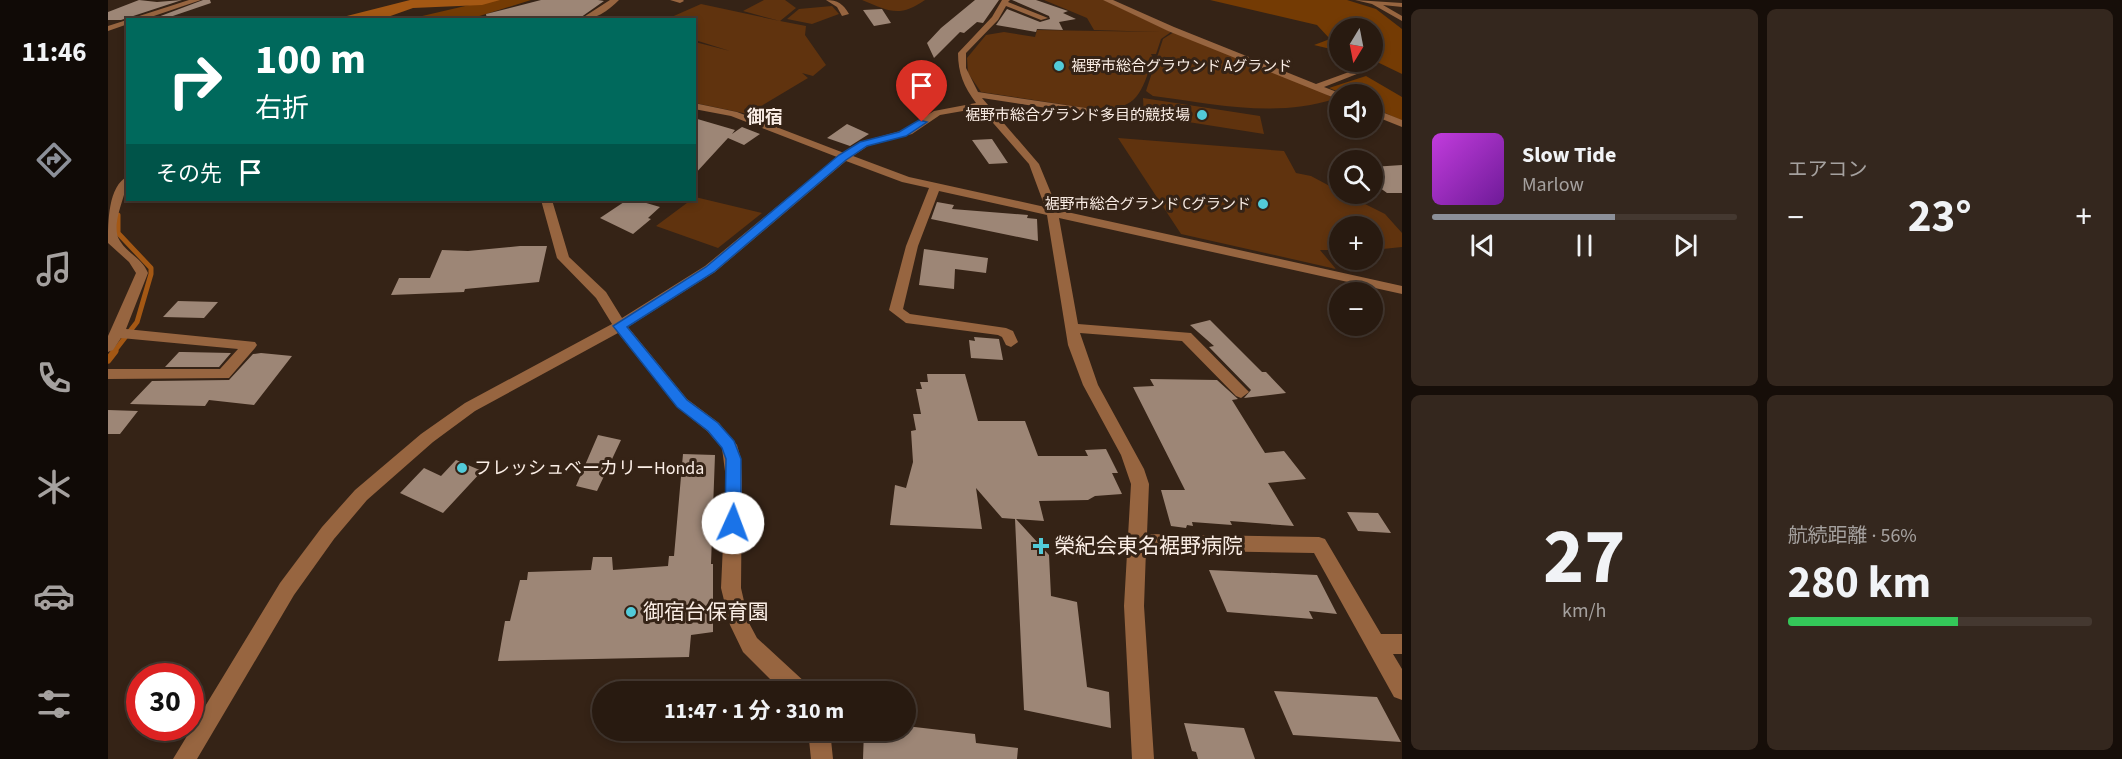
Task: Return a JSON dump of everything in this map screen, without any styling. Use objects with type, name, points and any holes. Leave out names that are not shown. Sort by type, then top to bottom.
[{"type":"street","points":[[138,18],[197,0]]},
{"type":"street","points":[[587,18],[615,0]]},
{"type":"street","points":[[830,0],[840,6],[845,14]]},
{"type":"street","points":[[1108,0],[1171,29],[1329,92]]},
{"type":"street","points":[[1359,0],[1402,5]]},
{"type":"street","points":[[1373,1],[1402,19]]},
{"type":"street","points":[[1044,18],[1005,2],[995,18],[962,52],[962,74],[975,94],[1029,156],[1044,185],[1054,214],[1072,327],[1084,371],[1135,465],[1140,484],[1139,542],[1134,606],[1143,759]]},
{"type":"street","points":[[108,29],[126,22]]},
{"type":"street","points":[[1317,87],[1358,72]]},
{"type":"street","points":[[975,94],[1086,111]]},
{"type":"street","points":[[184,759],[287,589],[328,533],[361,495],[427,438],[470,407],[620,326],[710,269],[843,158],[864,144],[908,132],[937,112],[984,104]]},
{"type":"street","points":[[696,106],[734,114],[878,171],[935,186],[1402,290]]},
{"type":"street","points":[[1383,116],[1402,124]]},
{"type":"street","points":[[108,347],[125,333],[142,273],[140,266],[113,240],[110,233],[114,195],[121,180]]},
{"type":"street","points":[[935,186],[912,246],[896,310],[906,318],[1001,331],[1008,334],[1011,342]]},
{"type":"street","points":[[546,201],[563,258],[601,295],[620,326],[682,404],[713,427],[729,445],[733,459],[734,480],[731,588],[740,625],[750,645],[788,681]]},
{"type":"street","points":[[1072,327],[1186,336],[1241,392]]},
{"type":"street","points":[[108,374],[224,374],[250,345],[125,333]]},
{"type":"street","points":[[1139,542],[1319,545],[1402,689]]},
{"type":"street","points":[[1378,644],[1402,645]]},
{"type":"street","points":[[820,741],[822,759]]},
{"type":"shaded area","points":[[410,0],[500,0],[482,5],[413,8],[385,18],[339,18]]},
{"type":"shaded area","points":[[491,0],[531,0],[473,18],[414,18]]},
{"type":"shaded area","points":[[764,0],[785,0],[796,8],[780,21],[743,11]]},
{"type":"shaded area","points":[[862,0],[925,0],[908,9],[894,11]]},
{"type":"shaded area","name":"裾野市総合グラウンド Aグランド","points":[[1044,0],[1104,0],[1171,32],[1161,39],[1156,54],[1151,54],[1153,58],[1145,82],[1135,98],[1119,107],[1093,109],[981,92],[968,73],[967,58],[986,35],[1004,32],[1035,37],[1037,30],[1161,32],[1094,30],[1087,18]]},
{"type":"shaded area","points":[[1210,0],[1347,0],[1376,9],[1402,29],[1402,74],[1383,65],[1383,18],[1329,18],[1329,38],[1317,25]]},
{"type":"shaded area","points":[[701,4],[806,26],[805,35],[826,65],[813,76],[802,73],[808,78],[748,114],[696,103],[696,42],[730,51],[696,40],[696,18],[669,18]]},
{"type":"shaded area","points":[[832,6],[839,14],[812,24],[787,19],[799,9]]},
{"type":"shaded area","points":[[1174,32],[1311,86],[1329,96],[1329,101],[1312,105],[1267,109],[1153,96],[1146,91],[1163,39]]},
{"type":"shaded area","points":[[1329,39],[1329,49],[1314,45]]},
{"type":"shaded area","points":[[1366,76],[1380,84],[1341,84]]},
{"type":"shaded area","points":[[1383,86],[1402,97],[1402,121],[1383,112]]},
{"type":"shaded area","name":"裾野市総合グランド多目的競技場","points":[[1143,98],[1260,116],[1264,134],[1144,115]]},
{"type":"shaded area","name":"裾野市総合グランド Cグランド","points":[[1118,138],[1284,151],[1296,173],[1311,176],[1329,186],[1329,204],[1365,204],[1385,214],[1402,233],[1402,247],[1383,249],[1383,216],[1329,216],[1329,250],[1320,250],[1329,261],[1329,267],[1181,234]]},
{"type":"shaded area","points":[[696,197],[762,213],[718,248],[656,226],[690,201],[696,201]]},
{"type":"building","points":[[139,0],[157,2],[182,0],[121,20],[108,20],[108,12]]},
{"type":"building","points":[[203,0],[210,0],[211,3],[167,18],[155,18]]},
{"type":"building","points":[[541,0],[604,1],[580,18],[487,18],[486,14]]},
{"type":"building","points":[[975,0],[999,0],[983,23],[977,22],[964,33],[960,32],[934,58],[927,43],[941,28]]},
{"type":"building","points":[[1012,0],[1036,0],[1068,11],[1063,13],[1076,19],[1059,22],[1063,30],[1037,29],[1036,32],[996,25],[1007,9],[1040,22],[1050,19],[1049,16]]},
{"type":"building","points":[[882,9],[891,23],[874,26],[863,10]]},
{"type":"building","points":[[696,119],[735,130],[732,134],[742,127],[760,134],[744,145],[728,138],[696,173]]},
{"type":"building","points":[[847,124],[869,134],[850,146],[827,138]]},
{"type":"building","points":[[992,139],[1008,163],[989,164],[972,140]]},
{"type":"building","points":[[1402,165],[1402,193],[1387,193],[1383,190],[1383,166]]},
{"type":"building","points":[[626,201],[639,201],[660,207],[648,218],[651,219],[633,234],[600,218]]},
{"type":"building","points":[[937,202],[954,205],[952,209],[1028,215],[1027,218],[1037,219],[1038,241],[931,219]]},
{"type":"building","points":[[547,246],[539,282],[465,289],[464,292],[391,295],[399,278],[430,278],[442,250],[468,251]]},
{"type":"building","points":[[924,249],[988,258],[986,273],[955,269],[954,289],[919,285]]},
{"type":"building","points":[[178,301],[218,302],[204,318],[163,317]]},
{"type":"building","points":[[1210,320],[1286,393],[1244,398],[1251,390],[1209,347],[1214,346],[1190,325]]},
{"type":"building","points":[[974,337],[999,339],[1003,360],[971,358],[969,340],[975,341]]},
{"type":"building","points":[[179,352],[231,353],[219,367],[165,367]]},
{"type":"building","points":[[253,354],[292,356],[254,405],[209,400],[205,406],[130,404],[152,381],[229,380]]},
{"type":"building","points":[[927,374],[965,374],[978,421],[1025,421],[1038,456],[1088,456],[1085,450],[1106,449],[1118,473],[1112,473],[1122,494],[1095,496],[1088,500],[1039,501],[1044,521],[1016,519],[1049,555],[1051,596],[1077,602],[1087,687],[1109,692],[1111,728],[1024,710],[1015,519],[1002,518],[976,488],[982,529],[890,525],[895,485],[906,488],[913,462],[911,431],[916,430],[913,414],[921,414],[916,389],[922,389],[920,382],[928,382]]},
{"type":"building","points":[[1150,379],[1217,380],[1238,399],[1232,400],[1265,453],[1284,451],[1306,479],[1268,483],[1294,526],[1230,521],[1232,525],[1192,522],[1193,526],[1187,525],[1186,528],[1171,526],[1161,490],[1185,490],[1133,387],[1154,386]]},
{"type":"building","points":[[108,410],[138,411],[120,434],[108,434]]},
{"type":"building","points":[[598,435],[621,440],[597,491],[576,486]]},
{"type":"building","points":[[683,454],[715,455],[711,564],[713,564],[713,632],[691,635],[689,657],[498,661],[505,621],[510,621],[520,580],[527,580],[528,572],[591,570],[593,557],[612,557],[613,570],[668,566],[669,556],[674,556]]},
{"type":"building","points":[[456,460],[482,471],[443,513],[400,493],[424,468],[441,476]]},
{"type":"building","points":[[1347,512],[1378,513],[1391,533],[1358,531]]},
{"type":"building","points":[[1209,570],[1317,575],[1337,614],[1309,611],[1313,619],[1227,612]]},
{"type":"building","points":[[1274,691],[1377,697],[1401,742],[1293,735]]},
{"type":"building","points":[[1184,723],[1244,728],[1255,759],[1198,759],[1196,752],[1192,751]]},
{"type":"building","points":[[916,727],[975,734],[976,743],[1018,748],[1017,759],[863,759],[864,741],[916,741]]},
{"type":"waterway","points":[[113,353],[137,322],[151,274],[151,268],[118,233],[118,215]]},
{"type":"waterway","points":[[108,360],[115,351]]},
{"type":"place","name":"裾野市総合グラウンド Aグランド","points":[[1059,66]]},
{"type":"place","name":"裾野市総合グランド多目的競技場","points":[[1202,115]]},
{"type":"place","name":"裾野市総合グランド Cグランド","points":[[1263,204]]},
{"type":"place","name":"フレッシュベーカリーHonda","points":[[462,468]]},
{"type":"place","name":"榮紀会東名裾野病院","points":[[1041,546]]},
{"type":"place","name":"御宿台保育園","points":[[631,612]]},
{"type":"district","name":"御宿","points":[[765,117]]},
{"type":"route","points":[[733,523],[733,459],[729,445],[713,427],[682,404],[620,326],[710,269],[843,158],[864,144],[908,132],[922,122]]}]
